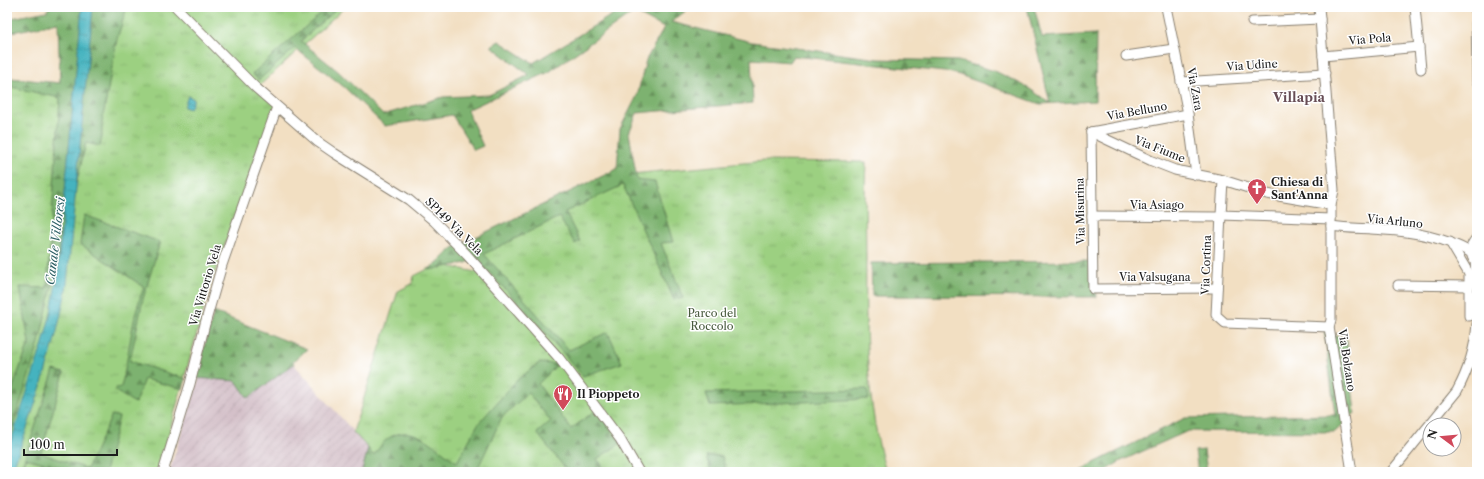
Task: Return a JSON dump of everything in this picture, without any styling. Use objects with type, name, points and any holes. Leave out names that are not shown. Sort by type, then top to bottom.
[{"type":"street","name":"SP149 Via Vela","points":[[176,7],[255,87],[326,148],[409,200],[434,221],[467,255],[559,358],[620,438],[639,472]]},
{"type":"street","name":"Via Zara","points":[[1166,7],[1188,114],[1196,175]]},
{"type":"street","name":"Via Bolzano","points":[[1319,7],[1334,190],[1331,205],[1331,320],[1329,327],[1352,472]]},
{"type":"street","points":[[1415,7],[1421,69]]},
{"type":"street","points":[[1476,7],[1477,82]]},
{"type":"street","points":[[1252,22],[1320,19]]},
{"type":"street","name":"Via Pola","points":[[1324,56],[1419,47]]},
{"type":"street","points":[[1126,56],[1174,49]]},
{"type":"street","name":"Via Udine","points":[[1181,82],[1325,73]]},
{"type":"street","name":"Via Vittorio Vela","points":[[163,472],[190,384],[222,265],[277,107]]},
{"type":"street","name":"Via Belluno","points":[[1091,132],[1188,114]]},
{"type":"street","name":"Via Fiume","points":[[1091,132],[1152,161],[1176,170],[1223,180],[1268,194],[1331,205]]},
{"type":"street","name":"Via Misurina","points":[[1091,132],[1094,289]]},
{"type":"street","name":"Via Cortina","points":[[1223,180],[1216,315],[1225,323],[1329,327]]},
{"type":"street","name":"Via Asiago","points":[[1092,216],[1218,217],[1221,215],[1331,223]]},
{"type":"street","name":"Via Arluno","points":[[1331,223],[1350,229],[1399,231],[1453,243],[1473,244]]},
{"type":"street","points":[[1469,316],[1476,262],[1472,256],[1473,244],[1477,230]]},
{"type":"street","points":[[1453,243],[1473,285]]},
{"type":"street","points":[[1398,285],[1473,285]]},
{"type":"street","name":"Via Valsugana","points":[[1094,289],[1217,288]]},
{"type":"street","points":[[1391,472],[1457,390],[1463,380],[1471,357],[1477,324]]},
{"type":"shaded area","points":[[294,364],[368,448],[362,472],[169,472],[199,378],[236,381]]},
{"type":"green space","points":[[49,7],[127,7],[117,39],[102,123],[102,137],[100,146],[86,143],[38,347],[7,445],[7,403],[29,343],[20,287],[47,288],[60,98],[7,86],[7,72],[9,72],[11,78],[60,83],[58,23],[7,33],[7,19],[47,11]]},
{"type":"green space","points":[[67,7],[345,7],[259,86],[277,102],[211,283],[158,472],[7,472],[7,81],[61,95]]},
{"type":"green space","points":[[328,7],[338,7],[301,41],[339,72],[383,115],[443,97],[489,95],[529,75],[491,46],[499,41],[533,63],[625,7],[691,7],[671,22],[752,42],[878,59],[958,61],[995,71],[1027,87],[1050,103],[1027,7],[1034,7],[1042,37],[1096,34],[1095,101],[1040,104],[954,73],[794,56],[790,62],[751,59],[753,103],[637,113],[629,133],[637,180],[655,182],[673,242],[661,243],[683,298],[674,300],[623,185],[565,212],[580,241],[575,244],[559,217],[484,254],[569,350],[608,332],[622,363],[583,376],[535,321],[476,258],[466,263],[429,270],[453,248],[617,169],[620,129],[637,96],[646,60],[664,28],[634,12],[549,72],[467,110],[483,146],[474,150],[452,115],[385,126],[344,87],[295,48],[259,80],[252,74]]},
{"type":"green space","name":"Parco del Roccolo","points":[[764,161],[866,162],[866,314],[868,367],[874,420],[886,472],[362,472],[368,448],[353,432],[398,291],[412,284],[414,276],[438,264],[476,272],[479,250],[621,175]]},
{"type":"green space","points":[[84,215],[160,242],[143,299],[130,361],[186,379],[183,389],[144,379],[135,403],[115,391],[116,388],[121,387],[133,324],[144,287],[80,244]]},
{"type":"green space","points":[[1093,261],[1097,297],[872,296],[871,263]]},
{"type":"green space","points":[[214,312],[307,349],[293,362],[294,364],[248,398],[236,381],[195,378]]},
{"type":"green space","points":[[1324,329],[1347,340],[1355,413],[1335,432],[1188,431],[1121,461],[1103,472],[1079,472],[1090,465],[1185,418],[1335,415]]},
{"type":"green space","points":[[539,363],[558,364],[538,384],[571,429],[596,410],[621,443],[597,459],[608,472],[568,472],[537,433],[551,421],[528,393],[502,417],[476,472],[424,472],[420,469],[419,472],[362,472],[368,448],[374,455],[386,440],[396,434],[415,434],[424,438],[457,462],[478,424],[517,380]]},
{"type":"green space","points":[[54,370],[64,373],[41,453],[87,469],[112,415],[119,417],[105,472],[75,472],[26,458],[22,472],[20,472]]},
{"type":"green space","points":[[867,389],[869,399],[710,406],[706,393]]},
{"type":"green space","points":[[1204,450],[1207,472],[1198,472],[1195,451]]},
{"type":"green space","points":[[706,456],[722,456],[726,472],[711,472]]},
{"type":"water","points":[[82,7],[93,7],[67,284],[57,332],[43,379],[12,472],[7,472],[7,453],[43,343],[51,312],[57,277]]},
{"type":"water","points":[[188,96],[194,99],[190,109],[184,107]]},
{"type":"place","name":"Chiesa di Sant'Anna","points":[[1257,205]]},
{"type":"place","name":"Il Pioppeto","points":[[563,411]]},
{"type":"district","name":"Villapia","points":[[1299,97]]},
{"type":"water label","name":"Canale Villoresi","points":[[55,241]]}]
